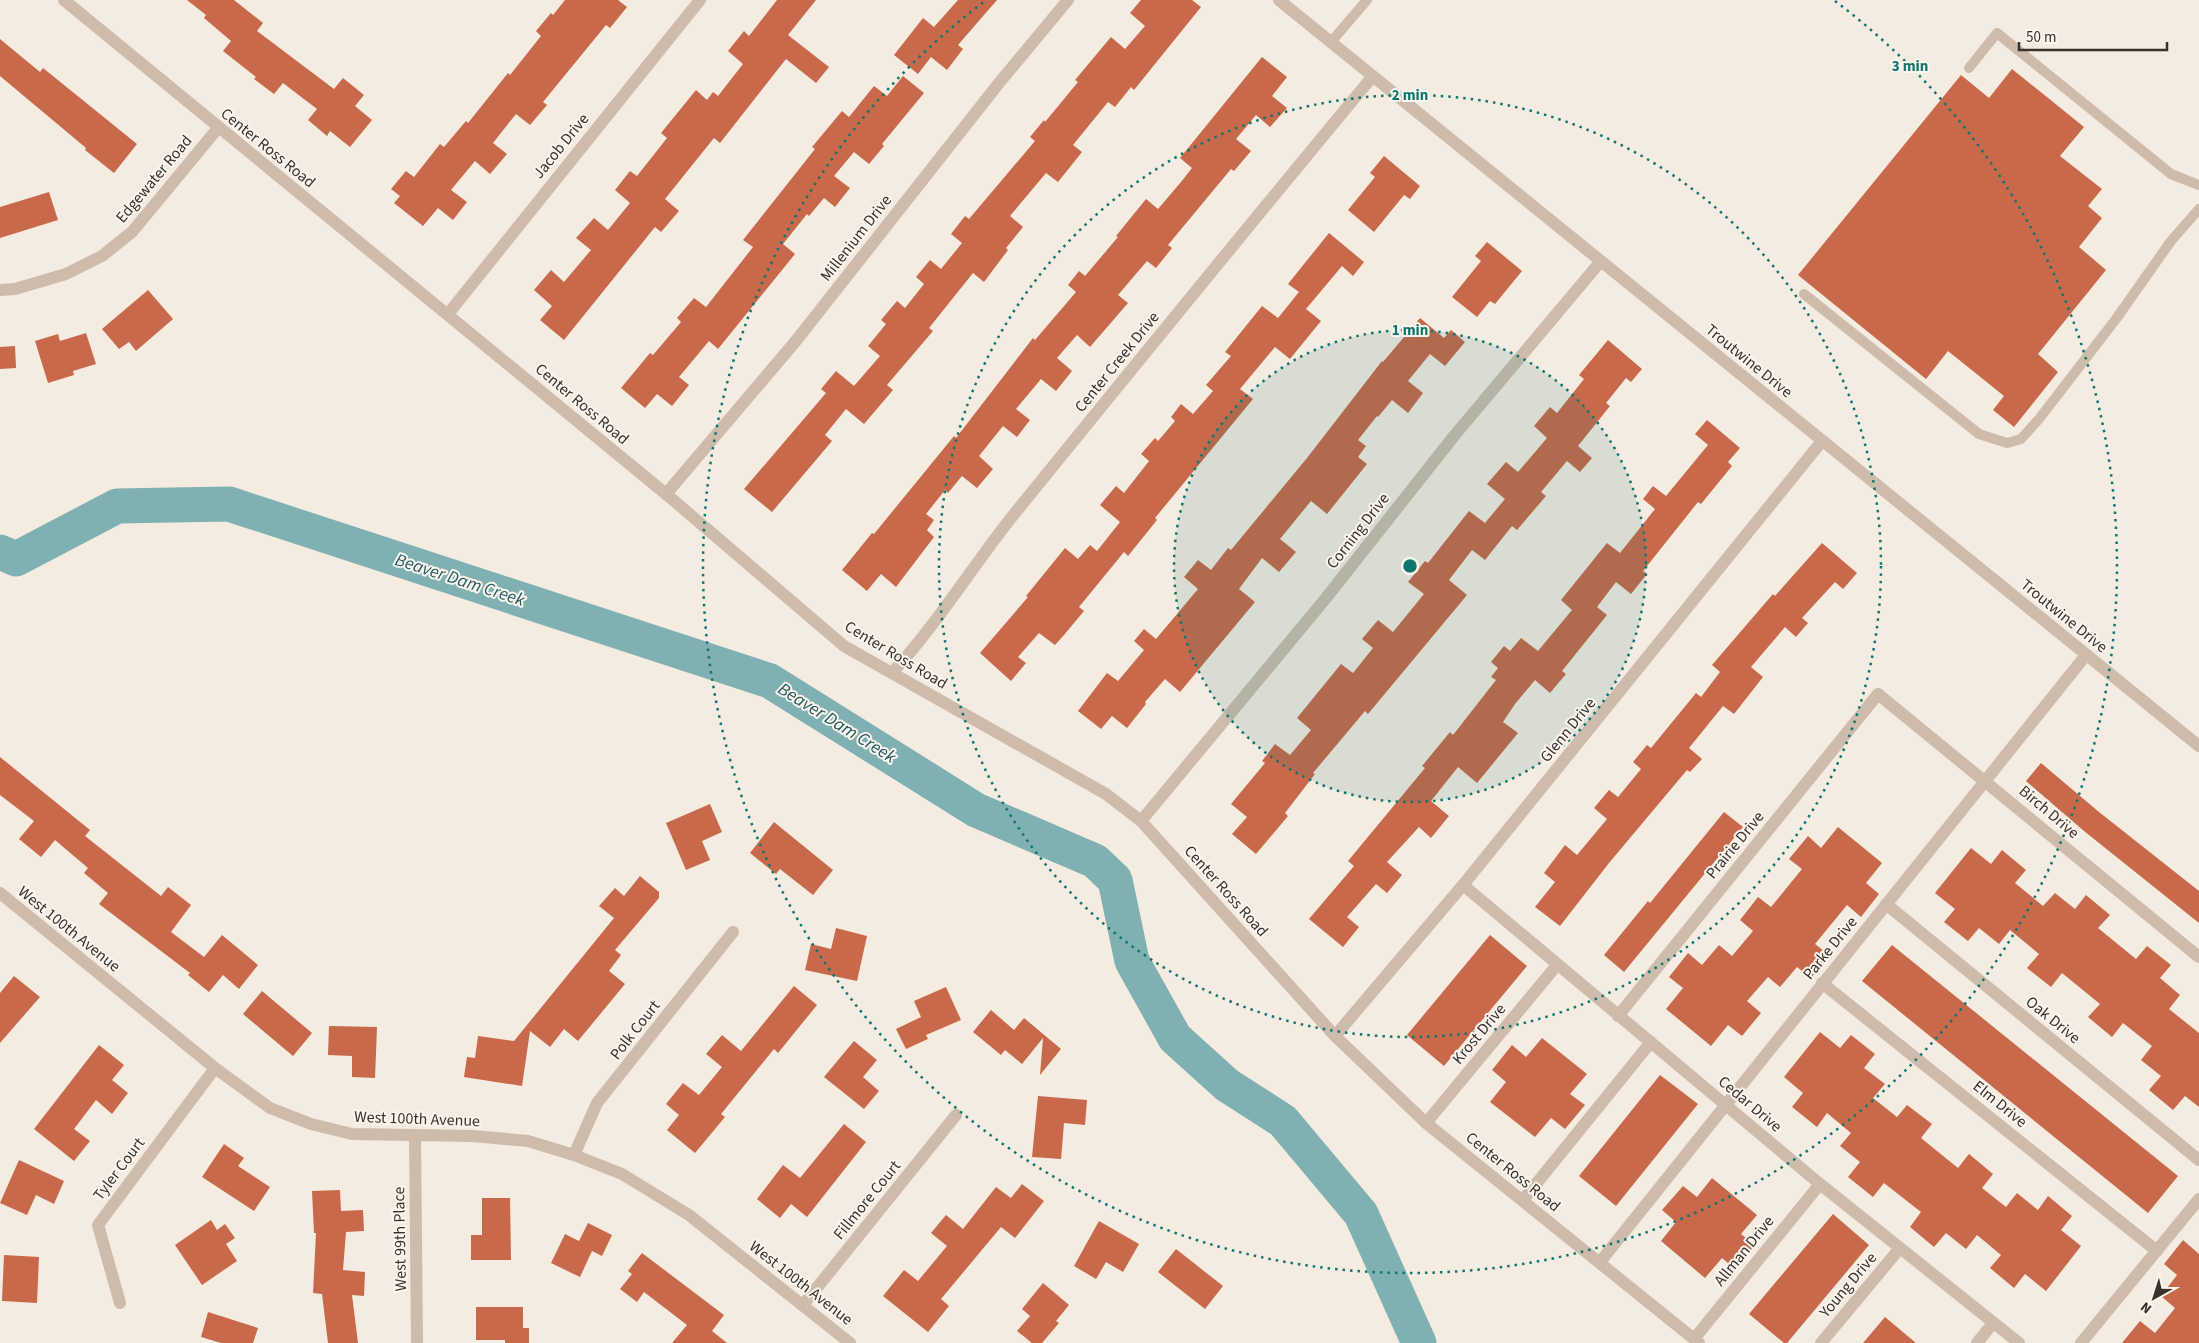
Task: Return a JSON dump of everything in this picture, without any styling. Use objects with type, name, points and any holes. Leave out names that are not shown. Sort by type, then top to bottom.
[{"type":"street","name":"Center Ross Road","points":[[64,0],[666,494],[844,646],[1106,794],[1141,821],[1334,1036],[1426,1123],[1696,1341]]},
{"type":"street","name":"Jacob Drive","points":[[448,314],[700,0]]},
{"type":"street","name":"Millenium Drive","points":[[666,494],[796,342],[999,83],[1068,0]]},
{"type":"street","name":"Troutwine Drive","points":[[1279,0],[2199,746]]},
{"type":"street","name":"Center Creek Drive","points":[[892,673],[911,652],[1017,510],[1217,263],[1373,76]]},
{"type":"street","name":"Edgewater Road","points":[[0,290],[15,289],[66,274],[102,256],[132,232],[218,128]]},
{"type":"street","name":"Corning Drive","points":[[1141,821],[1326,598],[1454,436],[1601,261]]},
{"type":"street","name":"Glenn Drive","points":[[1334,1036],[1463,885],[1822,441]]},
{"type":"street","name":"Parke Drive","points":[[1600,1262],[2086,655]]},
{"type":"street","name":"Birch Drive","points":[[1878,694],[1985,780],[2199,958]]},
{"type":"street","name":"Prairie Drive","points":[[1618,1016],[1878,694]]},
{"type":"street","name":"Cedar Drive","points":[[1463,885],[1820,1184],[2019,1343]]},
{"type":"street","name":"West 100th Avenue","points":[[0,893],[215,1068],[270,1108],[311,1124],[352,1134],[473,1136],[528,1141],[574,1155],[622,1174],[689,1215],[850,1343]]},
{"type":"street","name":"Oak Drive","points":[[1886,904],[2199,1160]]},
{"type":"street","name":"Polk Court","points":[[574,1155],[597,1103],[733,932]]},
{"type":"street","name":"Krost Drive","points":[[1426,1123],[1557,965]]},
{"type":"street","name":"Elm Drive","points":[[1822,983],[2157,1251]]},
{"type":"street","points":[[1523,1200],[1651,1042]]},
{"type":"street","name":"Tyler Court","points":[[120,1303],[98,1225],[215,1068]]},
{"type":"street","name":"Fillmore Court","points":[[803,1305],[956,1114]]},
{"type":"street","name":"West 99th Place","points":[[415,1135],[417,1343]]},
{"type":"street","name":"Allman Drive","points":[[1696,1341],[1820,1184]]},
{"type":"street","points":[[2081,1343],[2199,1199]]},
{"type":"street","name":"Young Drive","points":[[1821,1343],[1900,1248]]},
{"type":"street","points":[[1977,1343],[1993,1323]]},
{"type":"lane","points":[[1331,42],[1367,0]]},
{"type":"lane","points":[[1968,68],[1997,33],[2172,174],[2199,185]]},
{"type":"lane","points":[[1804,294],[1978,434],[2007,443],[2020,439],[2039,419],[2116,319],[2171,241],[2199,209]]},
{"type":"building","points":[[187,0],[234,0],[263,23],[257,31],[334,89],[343,78],[364,95],[355,106],[372,120],[350,147],[330,131],[327,136],[308,120],[317,109],[283,83],[274,94],[254,79],[256,77],[223,51],[231,41],[204,18],[206,15]]},
{"type":"building","points":[[565,0],[618,0],[627,7],[610,28],[606,25],[543,102],[547,105],[530,125],[516,114],[493,143],[507,154],[490,174],[475,161],[451,190],[467,202],[453,220],[438,208],[423,226],[394,203],[400,196],[391,189],[406,171],[414,177],[440,144],[444,147],[466,121],[468,123],[541,36],[536,31]]},
{"type":"building","points":[[777,0],[816,0],[788,35],[829,67],[816,83],[786,59],[720,143],[714,138],[665,199],[679,211],[661,232],[655,227],[564,340],[540,320],[552,306],[534,290],[551,270],[564,282],[591,250],[576,238],[594,218],[608,230],[630,203],[615,190],[630,171],[637,176],[667,138],[661,133],[696,90],[707,100],[713,92],[718,96],[743,64],[728,51],[744,31],[749,36]]},
{"type":"building","points":[[958,0],[997,0],[958,45],[963,49],[947,70],[931,57],[918,74],[894,55],[923,18],[934,27]]},
{"type":"building","points":[[1141,0],[1192,0],[1201,7],[1134,90],[1131,87],[1115,107],[1108,102],[1073,145],[1082,152],[1058,182],[1046,173],[1010,216],[1023,227],[1006,248],[1008,250],[984,282],[973,273],[929,328],[933,331],[887,385],[893,390],[864,424],[846,409],[825,435],[832,441],[772,512],[744,489],[826,393],[821,389],[836,371],[854,386],[880,356],[868,346],[886,324],[881,320],[897,301],[905,308],[924,284],[916,277],[930,260],[941,269],[962,243],[951,234],[965,216],[969,219],[1035,141],[1030,137],[1078,82],[1075,80],[1111,37],[1125,49],[1145,26],[1130,13]]},
{"type":"building","points":[[0,39],[40,72],[43,68],[137,144],[114,173],[0,76]]},
{"type":"building","points":[[1262,57],[1287,77],[1272,96],[1287,108],[1270,127],[1256,115],[1236,139],[1251,151],[1234,171],[1231,169],[1168,245],[1172,248],[1156,268],[1147,261],[1118,295],[1128,303],[1090,347],[1077,335],[1057,358],[1072,371],[1056,391],[1041,379],[1016,409],[1030,420],[1017,437],[1003,426],[979,456],[993,469],[977,488],[962,476],[948,493],[945,490],[926,514],[934,520],[927,530],[934,537],[896,587],[881,574],[867,591],[842,570],[954,436],[956,438],[1033,338],[1035,340],[1076,292],[1068,285],[1079,271],[1085,276],[1118,237],[1116,236],[1146,199],[1158,209],[1181,182],[1192,168],[1180,158]]},
{"type":"building","points":[[2012,69],[2084,127],[2060,156],[2102,189],[2088,206],[2102,218],[2079,247],[2106,270],[2038,354],[2058,372],[2014,427],[1993,410],[2004,396],[1948,351],[1926,379],[1798,275],[1961,75],[1989,98]]},
{"type":"building","points":[[903,76],[924,93],[882,144],[884,146],[869,164],[854,152],[834,176],[850,188],[835,207],[824,198],[809,216],[807,214],[783,244],[795,254],[718,349],[709,341],[679,377],[689,385],[672,406],[657,394],[645,408],[621,388],[650,353],[653,355],[681,322],[677,318],[694,298],[706,307],[753,247],[743,240],[815,149],[812,147],[842,111],[849,117],[874,86],[887,96]]},
{"type":"building","points":[[1384,156],[1420,186],[1410,199],[1404,195],[1374,232],[1348,210],[1375,177],[1370,173]]},
{"type":"building","points":[[49,192],[58,220],[0,238],[0,207]]},
{"type":"building","points":[[1329,233],[1364,262],[1353,276],[1342,266],[1306,309],[1321,321],[1290,359],[1275,347],[1240,389],[1253,399],[1155,518],[1157,520],[1128,556],[1124,552],[1079,607],[1084,611],[1055,645],[1039,633],[1018,657],[1026,663],[1011,681],[980,653],[1028,597],[1026,596],[1065,548],[1078,559],[1090,545],[1097,551],[1120,522],[1100,505],[1116,486],[1124,493],[1149,461],[1141,454],[1155,438],[1158,441],[1175,421],[1171,417],[1181,404],[1193,414],[1213,391],[1206,385],[1231,356],[1225,352],[1262,306],[1278,318],[1299,292],[1288,284]]},
{"type":"building","points":[[1487,242],[1522,271],[1495,304],[1490,301],[1477,317],[1452,297],[1481,261],[1475,256]]},
{"type":"building","points":[[148,290],[173,319],[136,351],[129,342],[119,349],[102,329]]},
{"type":"building","points":[[1420,318],[1444,338],[1451,330],[1465,342],[1445,366],[1430,354],[1408,381],[1423,393],[1408,413],[1392,400],[1377,416],[1358,440],[1366,446],[1358,457],[1367,464],[1327,514],[1311,501],[1280,539],[1296,552],[1279,572],[1262,558],[1239,589],[1255,602],[1180,692],[1165,679],[1145,702],[1146,704],[1127,728],[1112,716],[1101,729],[1078,711],[1107,673],[1118,681],[1144,650],[1134,641],[1144,629],[1156,639],[1198,589],[1184,577],[1198,560],[1211,570],[1228,548],[1231,550],[1307,458],[1382,361]]},
{"type":"building","points":[[86,333],[96,364],[73,371],[74,375],[48,383],[35,341],[58,334],[60,341]]},
{"type":"building","points":[[1608,340],[1642,369],[1631,382],[1626,378],[1606,403],[1610,406],[1578,446],[1592,458],[1580,472],[1567,461],[1541,492],[1546,496],[1517,530],[1512,526],[1485,560],[1472,550],[1449,580],[1467,595],[1368,714],[1365,711],[1313,773],[1315,774],[1285,813],[1288,816],[1256,854],[1232,834],[1247,817],[1231,804],[1265,763],[1262,761],[1275,744],[1290,755],[1311,730],[1297,718],[1341,664],[1353,673],[1373,648],[1362,639],[1378,620],[1393,632],[1424,594],[1408,582],[1425,561],[1428,563],[1469,511],[1485,523],[1505,499],[1487,484],[1506,462],[1518,472],[1547,438],[1534,426],[1550,407],[1557,413],[1584,379],[1579,375]]},
{"type":"building","points":[[15,346],[16,368],[0,369],[0,347]]},
{"type":"building","points":[[1707,420],[1740,448],[1728,462],[1732,466],[1701,504],[1698,502],[1643,571],[1647,574],[1631,594],[1616,582],[1597,607],[1607,615],[1562,671],[1566,674],[1550,693],[1535,680],[1515,704],[1503,722],[1518,733],[1477,783],[1458,767],[1431,801],[1449,816],[1431,838],[1419,827],[1387,862],[1402,875],[1387,893],[1376,884],[1347,917],[1359,927],[1343,947],[1309,919],[1354,866],[1348,861],[1425,768],[1422,766],[1450,732],[1453,735],[1496,680],[1491,677],[1498,668],[1491,662],[1504,646],[1510,651],[1521,638],[1538,651],[1572,610],[1561,600],[1607,543],[1620,553],[1655,509],[1643,499],[1653,486],[1666,496],[1708,445],[1695,434]]},
{"type":"building","points":[[1822,543],[1857,573],[1843,589],[1835,582],[1802,618],[1808,623],[1796,637],[1785,627],[1751,667],[1763,677],[1734,714],[1723,706],[1689,748],[1702,759],[1690,772],[1687,770],[1609,863],[1560,926],[1535,907],[1555,882],[1544,873],[1565,845],[1577,855],[1607,819],[1594,808],[1609,790],[1618,797],[1641,769],[1633,762],[1647,745],[1651,748],[1696,693],[1701,697],[1720,672],[1712,665],[1773,594],[1775,596]]},
{"type":"building","points":[[0,757],[90,830],[85,836],[161,896],[168,887],[191,905],[171,932],[204,957],[222,935],[258,965],[239,989],[223,975],[209,992],[188,975],[190,973],[99,904],[108,893],[84,873],[88,868],[55,840],[41,857],[19,839],[34,821],[0,795]]},
{"type":"building","points":[[2041,763],[2099,812],[2199,891],[2199,923],[2084,831],[2026,781]]},
{"type":"building","points":[[710,804],[722,832],[702,841],[710,860],[686,870],[666,823]]},
{"type":"building","points":[[1724,812],[1743,827],[1624,972],[1604,955],[1648,901],[1650,903]]},
{"type":"building","points":[[774,822],[833,870],[813,895],[780,869],[776,874],[750,853]]},
{"type":"building","points":[[1838,827],[1882,863],[1866,883],[1879,894],[1861,917],[1847,905],[1815,944],[1829,955],[1811,978],[1797,967],[1780,987],[1768,977],[1747,1001],[1761,1013],[1742,1036],[1728,1025],[1711,1046],[1666,1009],[1683,988],[1669,977],[1688,953],[1702,965],[1719,945],[1732,956],[1753,931],[1740,920],[1758,897],[1771,907],[1802,869],[1789,859],[1808,836],[1821,848]]},
{"type":"building","points":[[1971,848],[1991,864],[2002,850],[2026,870],[2015,883],[2043,906],[2055,893],[2075,909],[2086,895],[2110,915],[2098,928],[2136,959],[2147,946],[2171,965],[2160,978],[2180,995],[2169,1009],[2199,1033],[2199,1107],[2185,1096],[2173,1110],[2149,1090],[2161,1076],[2141,1060],[2152,1046],[2123,1023],[2112,1037],[2088,1017],[2100,1004],[2062,973],[2051,987],[2027,968],[2039,954],[2010,930],[1999,944],[1979,928],[1968,941],[1944,922],[1955,909],[1935,893]]},
{"type":"building","points":[[640,876],[659,892],[659,898],[615,950],[621,955],[609,971],[625,984],[578,1041],[564,1029],[550,1047],[530,1031],[522,1086],[464,1077],[467,1057],[475,1058],[478,1036],[514,1041],[614,918],[599,906],[615,888],[624,896]]},
{"type":"building","points":[[836,928],[867,936],[857,981],[805,970],[811,944],[831,949]]},
{"type":"building","points":[[1490,935],[1527,966],[1444,1066],[1407,1035]]},
{"type":"building","points":[[1892,945],[2178,1176],[2148,1213],[1862,981]]},
{"type":"building","points":[[14,976],[40,997],[0,1043],[0,993]]},
{"type":"building","points":[[794,986],[817,1005],[778,1053],[774,1049],[721,1114],[725,1117],[695,1153],[667,1130],[679,1115],[666,1104],[683,1083],[699,1095],[722,1067],[706,1054],[722,1035],[741,1051]]},
{"type":"building","points":[[946,987],[961,1020],[926,1035],[928,1039],[906,1049],[896,1029],[921,1017],[914,1001]]},
{"type":"building","points":[[262,991],[312,1033],[293,1056],[243,1014]]},
{"type":"building","points":[[991,1010],[1014,1030],[1024,1018],[1061,1049],[1040,1075],[1043,1038],[1022,1064],[1005,1050],[1001,1055],[973,1032]]},
{"type":"building","points":[[329,1026],[377,1027],[375,1078],[352,1077],[352,1056],[328,1055]]},
{"type":"building","points":[[1820,1032],[1840,1048],[1851,1035],[1875,1054],[1864,1068],[1885,1084],[1873,1098],[1897,1117],[1907,1105],[1932,1124],[1921,1138],[1958,1168],[1969,1154],[1993,1174],[1982,1188],[2006,1207],[2017,1193],[2038,1210],[2048,1196],[2072,1216],[2061,1230],[2081,1246],[2046,1291],[2025,1274],[2014,1288],[1990,1268],[2001,1255],[1977,1235],[1966,1249],[1946,1233],[1934,1247],[1910,1227],[1921,1212],[1884,1183],[1873,1197],[1848,1177],[1860,1162],[1840,1146],[1851,1133],[1827,1113],[1817,1127],[1792,1107],[1803,1093],[1784,1077]]},
{"type":"building","points":[[1542,1038],[1587,1074],[1570,1094],[1585,1105],[1565,1129],[1551,1118],[1535,1137],[1490,1102],[1506,1082],[1492,1070],[1512,1045],[1526,1057]]},
{"type":"building","points":[[854,1041],[877,1060],[863,1077],[879,1091],[864,1109],[824,1077]]},
{"type":"building","points":[[99,1045],[124,1065],[112,1080],[128,1093],[112,1114],[96,1100],[74,1129],[90,1141],[74,1161],[34,1129]]},
{"type":"building","points":[[1660,1075],[1698,1104],[1616,1206],[1579,1176]]},
{"type":"building","points":[[1038,1096],[1087,1100],[1085,1125],[1064,1123],[1061,1159],[1032,1157]]},
{"type":"building","points":[[844,1124],[866,1142],[807,1217],[791,1204],[780,1218],[757,1199],[783,1165],[800,1178]]},
{"type":"building","points":[[224,1144],[244,1158],[238,1166],[270,1187],[254,1211],[202,1177]]},
{"type":"building","points":[[19,1160],[64,1181],[54,1204],[36,1195],[27,1215],[0,1203]]},
{"type":"building","points":[[1712,1178],[1757,1215],[1741,1234],[1755,1245],[1735,1269],[1722,1258],[1705,1278],[1661,1241],[1676,1222],[1662,1210],[1683,1186],[1697,1197]]},
{"type":"building","points":[[1022,1184],[1044,1201],[1015,1238],[1001,1227],[941,1299],[949,1306],[928,1332],[883,1296],[904,1270],[918,1281],[947,1246],[931,1233],[946,1215],[963,1229],[996,1187],[1011,1198]]},
{"type":"building","points":[[340,1190],[341,1211],[363,1210],[364,1231],[346,1232],[343,1270],[365,1272],[364,1296],[352,1295],[358,1343],[328,1343],[322,1294],[313,1293],[316,1233],[314,1233],[312,1191]]},
{"type":"building","points":[[482,1198],[510,1198],[511,1260],[471,1260],[471,1235],[482,1235]]},
{"type":"building","points":[[1833,1214],[1869,1245],[1787,1343],[1784,1343],[1749,1314]]},
{"type":"building","points":[[211,1220],[217,1230],[225,1224],[235,1238],[226,1244],[237,1261],[202,1285],[175,1245]]},
{"type":"building","points":[[1099,1221],[1139,1244],[1123,1272],[1106,1262],[1096,1279],[1074,1266]]},
{"type":"building","points":[[588,1223],[612,1235],[602,1256],[592,1251],[580,1277],[551,1263],[565,1234],[579,1241]]},
{"type":"building","points":[[2183,1240],[2199,1254],[2199,1343],[2122,1343],[2140,1321],[2155,1333],[2175,1308],[2161,1296],[2177,1275],[2164,1264]]},
{"type":"building","points":[[1176,1249],[1223,1286],[1205,1309],[1158,1272]]},
{"type":"building","points":[[642,1253],[724,1315],[712,1331],[727,1343],[672,1343],[687,1325],[644,1292],[637,1302],[620,1289],[632,1274],[628,1271]]},
{"type":"building","points":[[4,1255],[39,1257],[37,1303],[2,1301]]},
{"type":"building","points":[[1043,1283],[1069,1305],[1056,1321],[1059,1323],[1042,1343],[1032,1343],[1017,1331],[1030,1316],[1022,1309]]},
{"type":"building","points":[[476,1307],[523,1307],[523,1328],[529,1328],[529,1343],[505,1343],[505,1340],[476,1340]]},
{"type":"building","points":[[208,1312],[258,1328],[253,1343],[221,1343],[201,1337]]},
{"type":"building","points":[[1885,1317],[1916,1343],[1863,1343]]},
{"type":"waterway","name":"Beaver Dam Creek","points":[[0,552],[16,559],[117,506],[229,504],[770,681],[976,810],[1095,861],[1115,880],[1132,961],[1175,1038],[1227,1085],[1283,1121],[1361,1214],[1419,1343]]}]
